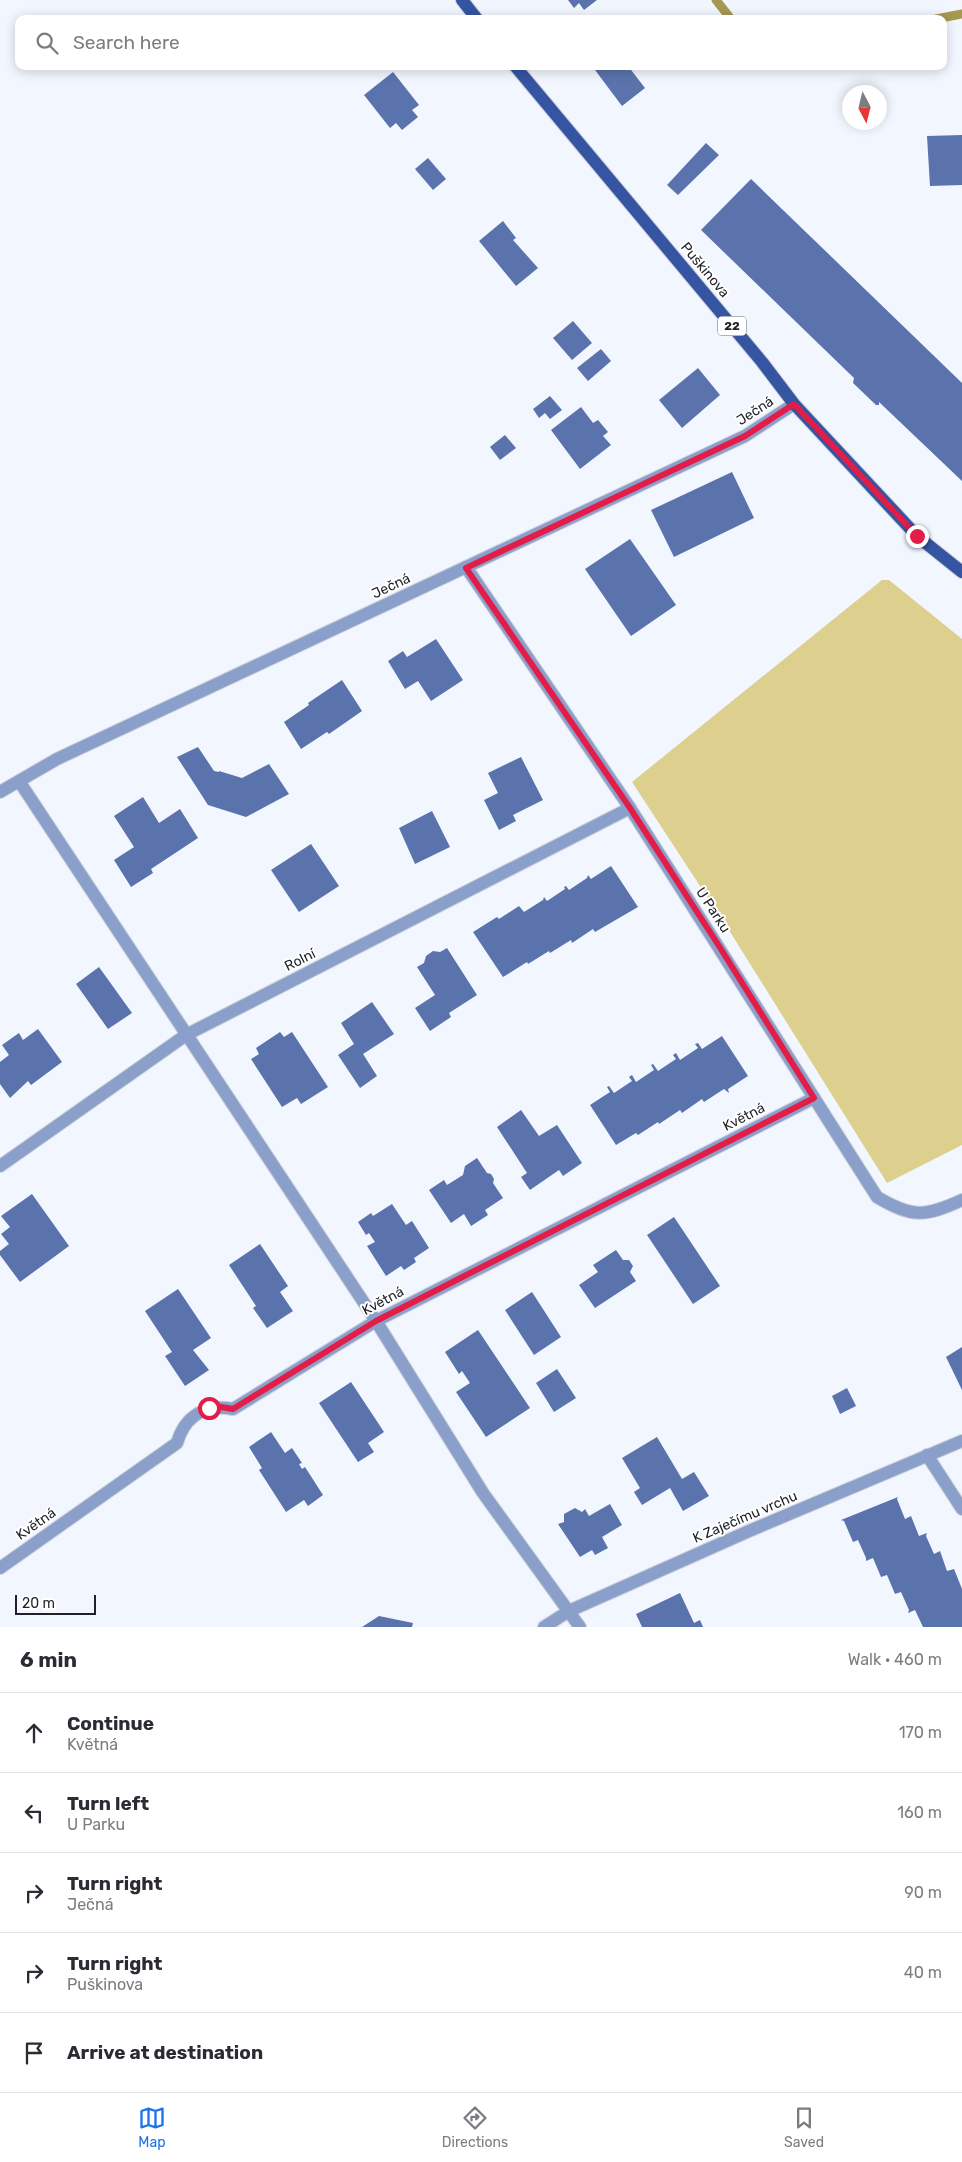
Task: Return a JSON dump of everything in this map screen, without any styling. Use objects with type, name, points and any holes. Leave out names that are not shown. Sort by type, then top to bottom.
[{"type":"main road","points":[[462,0],[474,15]]},
{"type":"main road","name":"Puškinova","points":[[518,70],[762,362],[794,404],[917,536],[962,572]]},
{"type":"street","name":"Ječná","points":[[0,792],[57,759],[745,436],[794,404]]},
{"type":"street","name":"U Parku","points":[[466,568],[630,808],[877,1197],[900,1210],[926,1213],[962,1200]]},
{"type":"street","points":[[19,781],[376,1321],[483,1493],[580,1627]]},
{"type":"street","name":"Rolní","points":[[0,1166],[186,1035],[630,808]]},
{"type":"street","name":"Květná","points":[[0,1568],[177,1443],[184,1426],[198,1412],[221,1407],[233,1409],[376,1321],[814,1098]]},
{"type":"street","name":"K Zaječímu vrchu","points":[[544,1627],[569,1610],[962,1441]]},
{"type":"street","points":[[927,1455],[962,1509]]},
{"type":"shaded area","points":[[882,580],[889,580],[962,639],[962,1145],[887,1183],[732,935],[632,782]]},
{"type":"building","points":[[568,0],[597,0],[584,10],[579,3],[574,8]]},
{"type":"building","points":[[595,70],[631,70],[645,88],[622,106]]},
{"type":"building","points":[[393,72],[419,105],[412,110],[418,117],[402,130],[396,123],[390,128],[364,95]]},
{"type":"building","points":[[962,135],[962,185],[930,186],[927,136]]},
{"type":"building","points":[[706,143],[719,155],[678,195],[667,185]]},
{"type":"building","points":[[428,158],[446,179],[433,190],[415,169]]},
{"type":"building","points":[[751,179],[962,383],[962,481],[879,402],[879,405],[876,405],[853,383],[854,378],[701,230]]},
{"type":"building","points":[[503,221],[516,238],[513,240],[538,268],[516,286],[479,241]]},
{"type":"building","points":[[573,321],[592,343],[572,360],[553,338]]},
{"type":"building","points":[[601,349],[611,361],[588,381],[577,368]]},
{"type":"building","points":[[698,368],[720,395],[682,428],[659,400]]},
{"type":"building","points":[[550,396],[562,410],[550,419],[545,413],[539,418],[533,409]]},
{"type":"building","points":[[581,407],[593,423],[598,420],[608,432],[603,436],[611,445],[580,469],[551,430]]},
{"type":"building","points":[[505,435],[516,448],[500,460],[490,447]]},
{"type":"building","points":[[732,472],[754,518],[674,557],[651,510]]},
{"type":"building","points":[[630,539],[676,605],[631,636],[585,569]]},
{"type":"building","points":[[436,639],[463,680],[431,701],[418,681],[405,689],[388,661],[403,651],[407,657]]},
{"type":"building","points":[[342,680],[362,711],[329,734],[327,732],[301,749],[284,722]]},
{"type":"building","points":[[198,747],[214,771],[242,778],[269,764],[289,794],[246,817],[208,805],[177,757]]},
{"type":"building","points":[[521,757],[543,800],[513,815],[516,821],[499,830],[484,800],[498,793],[488,773]]},
{"type":"building","points":[[143,797],[159,823],[180,809],[198,838],[151,869],[153,873],[131,887],[114,860],[134,847],[114,816]]},
{"type":"building","points":[[432,811],[450,847],[415,864],[399,828]]},
{"type":"building","points":[[311,844],[339,886],[299,912],[271,870]]},
{"type":"building","points":[[611,866],[638,907],[595,932],[593,929],[572,943],[571,940],[528,964],[527,962],[503,977],[473,932],[519,906],[524,912],[543,900],[544,897],[547,901],[565,889],[564,887],[566,886],[569,890],[587,878],[588,875],[591,879]]},
{"type":"building","points":[[447,948],[477,995],[449,1013],[451,1017],[430,1031],[415,1008],[435,995],[417,967],[424,963],[426,956],[433,951],[440,952]]},
{"type":"building","points":[[99,967],[132,1013],[108,1029],[76,984]]},
{"type":"building","points":[[372,1002],[394,1034],[363,1054],[377,1076],[360,1088],[338,1055],[354,1044],[341,1023]]},
{"type":"building","points":[[38,1029],[62,1062],[31,1085],[28,1081],[10,1098],[0,1084],[0,1062],[9,1055],[2,1045],[19,1033],[23,1040]]},
{"type":"building","points":[[280,1032],[284,1037],[292,1032],[328,1087],[301,1104],[297,1098],[282,1107],[251,1059],[259,1054],[256,1048]]},
{"type":"building","points":[[722,1036],[748,1076],[728,1089],[729,1093],[724,1089],[704,1102],[702,1099],[682,1113],[680,1110],[659,1124],[658,1122],[638,1135],[636,1133],[616,1145],[590,1105],[610,1092],[607,1087],[609,1086],[614,1093],[632,1081],[629,1077],[632,1075],[636,1082],[654,1070],[651,1065],[653,1064],[658,1071],[676,1059],[673,1055],[676,1053],[680,1060],[698,1048],[695,1044],[698,1043],[702,1049]]},
{"type":"building","points":[[521,1110],[539,1136],[557,1125],[582,1163],[563,1176],[559,1170],[530,1190],[521,1177],[527,1173],[497,1127]]},
{"type":"building","points":[[477,1158],[487,1173],[491,1174],[494,1179],[493,1183],[503,1198],[485,1210],[488,1215],[471,1226],[464,1214],[451,1223],[429,1190],[444,1180],[447,1185],[463,1175],[465,1166]]},
{"type":"building","points":[[32,1194],[69,1246],[20,1282],[0,1255],[0,1251],[9,1244],[1,1234],[10,1227],[1,1216]]},
{"type":"building","points":[[392,1204],[406,1225],[412,1221],[429,1248],[414,1258],[416,1262],[404,1270],[401,1266],[386,1276],[367,1246],[375,1242],[369,1233],[366,1235],[358,1222],[371,1213],[373,1216]]},
{"type":"building","points":[[674,1217],[720,1286],[693,1304],[647,1235]]},
{"type":"building","points":[[260,1244],[288,1286],[280,1292],[293,1311],[267,1328],[253,1308],[256,1306],[229,1265]]},
{"type":"building","points":[[616,1250],[623,1260],[629,1260],[633,1266],[630,1272],[636,1281],[595,1308],[579,1285],[598,1272],[593,1265]]},
{"type":"building","points":[[178,1289],[211,1338],[193,1350],[209,1370],[185,1386],[165,1356],[172,1352],[145,1311]]},
{"type":"building","points":[[532,1292],[561,1337],[534,1355],[505,1310]]},
{"type":"building","points":[[478,1330],[530,1408],[486,1437],[456,1392],[470,1383],[462,1371],[459,1374],[445,1352]]},
{"type":"building","points":[[962,1347],[962,1390],[946,1357]]},
{"type":"building","points":[[557,1369],[576,1398],[554,1412],[536,1383]]},
{"type":"building","points":[[351,1382],[384,1432],[368,1443],[374,1452],[358,1462],[319,1403]]},
{"type":"building","points":[[847,1388],[856,1406],[840,1414],[832,1396]]},
{"type":"building","points":[[271,1432],[285,1453],[292,1448],[302,1463],[299,1464],[302,1469],[305,1467],[323,1495],[308,1506],[304,1500],[286,1512],[259,1470],[262,1468],[249,1447]]},
{"type":"building","points":[[657,1437],[682,1479],[694,1472],[709,1496],[683,1511],[670,1488],[642,1505],[634,1492],[640,1488],[622,1458]]},
{"type":"building","points":[[898,1497],[897,1499],[905,1519],[911,1516],[919,1536],[927,1533],[926,1536],[934,1554],[940,1551],[947,1571],[954,1569],[962,1589],[962,1627],[923,1627],[915,1610],[908,1613],[909,1610],[901,1592],[895,1594],[887,1575],[881,1577],[873,1558],[866,1561],[858,1540],[853,1542],[844,1521],[841,1520]]},
{"type":"building","points":[[610,1504],[622,1525],[602,1537],[608,1548],[595,1555],[592,1550],[580,1557],[558,1524],[564,1522],[564,1514],[575,1508],[582,1512],[585,1509],[589,1516]]},
{"type":"building","points":[[680,1593],[694,1623],[700,1620],[703,1627],[642,1627],[636,1614]]},
{"type":"building","points":[[379,1616],[413,1623],[412,1627],[362,1627]]},
{"type":"waterway","points":[[716,0],[728,15]]},
{"type":"waterway","points":[[947,17],[962,14]]},
{"type":"route","points":[[209,1408],[233,1409],[376,1321],[814,1098],[630,808],[466,568],[745,436],[794,404],[917,536]]}]
